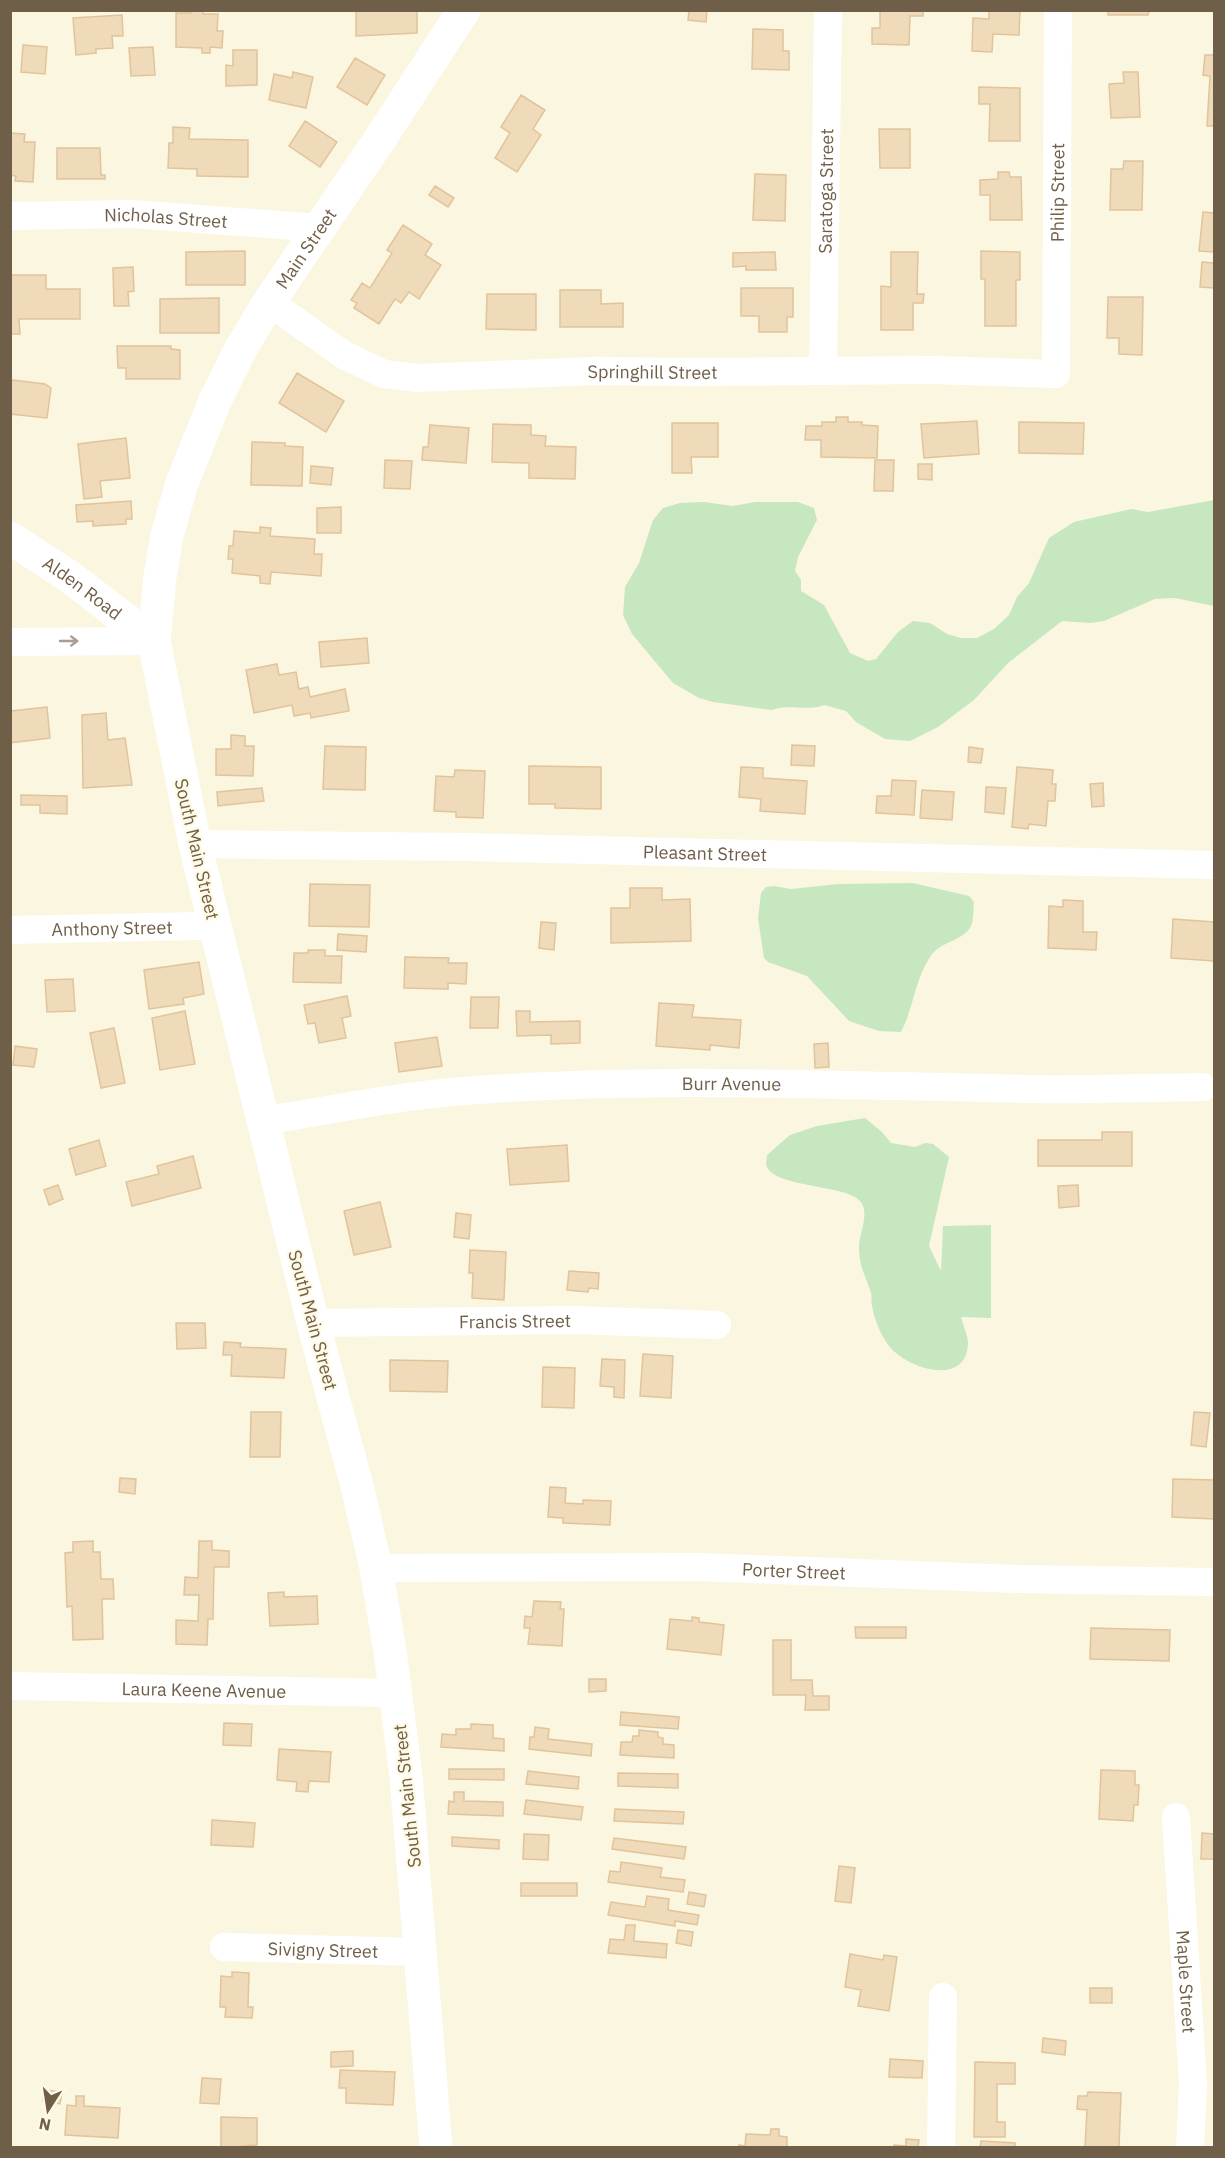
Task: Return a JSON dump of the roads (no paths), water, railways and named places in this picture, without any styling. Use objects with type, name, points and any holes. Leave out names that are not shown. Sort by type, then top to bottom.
[{"type":"main road","name":"Main Street","points":[[176,503],[193,452],[240,350],[269,302],[464,10]]},
{"type":"main road","name":"South Main Street","points":[[176,503],[165,545],[154,642],[195,844],[376,1568],[396,1693],[406,1777],[436,2148]]},
{"type":"main road","name":"Alden Road","points":[[10,538],[67,575],[154,642]]},
{"type":"street","name":"Saratoga Street","points":[[823,371],[828,10]]},
{"type":"street","name":"Philip Street","points":[[1056,374],[1058,10]]},
{"type":"street","name":"Nicholas Street","points":[[10,216],[132,214],[320,228]]},
{"type":"street","name":"Springhill Street","points":[[269,302],[344,356],[384,374],[417,378],[596,371],[932,370],[1056,374]]},
{"type":"street","points":[[10,642],[154,642]]},
{"type":"street","name":"Pleasant Street","points":[[195,844],[467,846],[1215,865]]},
{"type":"street","name":"Anthony Street","points":[[10,930],[198,926],[214,923]]},
{"type":"street","name":"Burr Avenue","points":[[263,1121],[431,1094],[597,1083],[801,1083],[1040,1089],[1203,1087]]},
{"type":"street","name":"Francis Street","points":[[313,1323],[574,1320],[717,1325]]},
{"type":"street","name":"Porter Street","points":[[376,1568],[699,1567],[1006,1579],[1215,1582]]},
{"type":"street","name":"Laura Keene Avenue","points":[[11,1680],[396,1693]]},
{"type":"street","name":"Maple Street","points":[[1176,1817],[1193,2085],[1190,2148]]},
{"type":"street","name":"Sivigny Street","points":[[224,1947],[420,1952]]},
{"type":"street","points":[[941,2148],[943,1997]]}]
